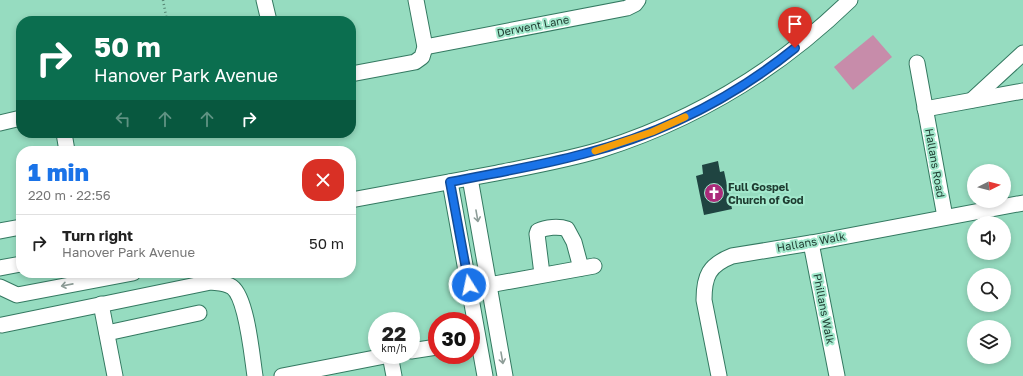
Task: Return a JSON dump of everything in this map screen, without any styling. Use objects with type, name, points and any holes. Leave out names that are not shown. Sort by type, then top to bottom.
[{"type":"street","points":[[264,0],[268,16]]},
{"type":"street","points":[[356,73],[418,61],[424,54],[425,47],[416,0]]},
{"type":"street","name":"Derwent Lane","points":[[425,47],[627,8],[635,4],[638,0]]},
{"type":"street","points":[[356,199],[556,161],[595,151],[652,132],[719,100],[774,64],[802,42],[850,0]]},
{"type":"street","points":[[972,100],[1023,53]]},
{"type":"street","name":"Hallans Road","points":[[917,63],[945,217]]},
{"type":"street","points":[[925,109],[1023,91]]},
{"type":"street","points":[[0,122],[16,119]]},
{"type":"street","points":[[470,178],[505,376]]},
{"type":"street","points":[[450,182],[470,312]]},
{"type":"street","name":"Hallans Walk","points":[[719,376],[704,300],[705,279],[709,271],[722,260],[732,256],[811,243],[1023,203]]},
{"type":"street","points":[[489,285],[542,274],[587,267],[567,229],[562,227],[542,229],[538,231],[537,234],[542,274]]},
{"type":"street","points":[[0,231],[16,228]]},
{"type":"street","name":"Phillans Walk","points":[[811,243],[837,376]]},
{"type":"street","points":[[0,268],[16,265]]},
{"type":"street","points":[[0,287],[17,294],[105,278]]},
{"type":"street","points":[[2,325],[211,282],[230,286],[238,295],[243,307],[255,376]]},
{"type":"street","points":[[101,304],[115,376]]},
{"type":"street","points":[[107,333],[199,313]]},
{"type":"street","points":[[480,341],[498,336]]},
{"type":"street","points":[[288,375],[368,359]]},
{"type":"street","points":[[480,359],[485,376]]},
{"type":"street","points":[[392,364],[394,376]]},
{"type":"path","points":[[163,0],[166,16]]},
{"type":"shaded area","points":[[873,35],[892,57],[853,90],[834,67]]},
{"type":"building","name":"Full Gospel Church of God","points":[[718,161],[720,172],[724,171],[732,209],[704,215],[696,176],[703,174],[702,165]]},
{"type":"slow traffic","points":[[595,151],[652,132],[685,117]]},
{"type":"place","name":"Full Gospel Church of God","points":[[714,193]]},
{"type":"route","points":[[469,285],[450,182],[574,157],[616,145],[652,132],[719,100],[743,86],[795,48]]}]
